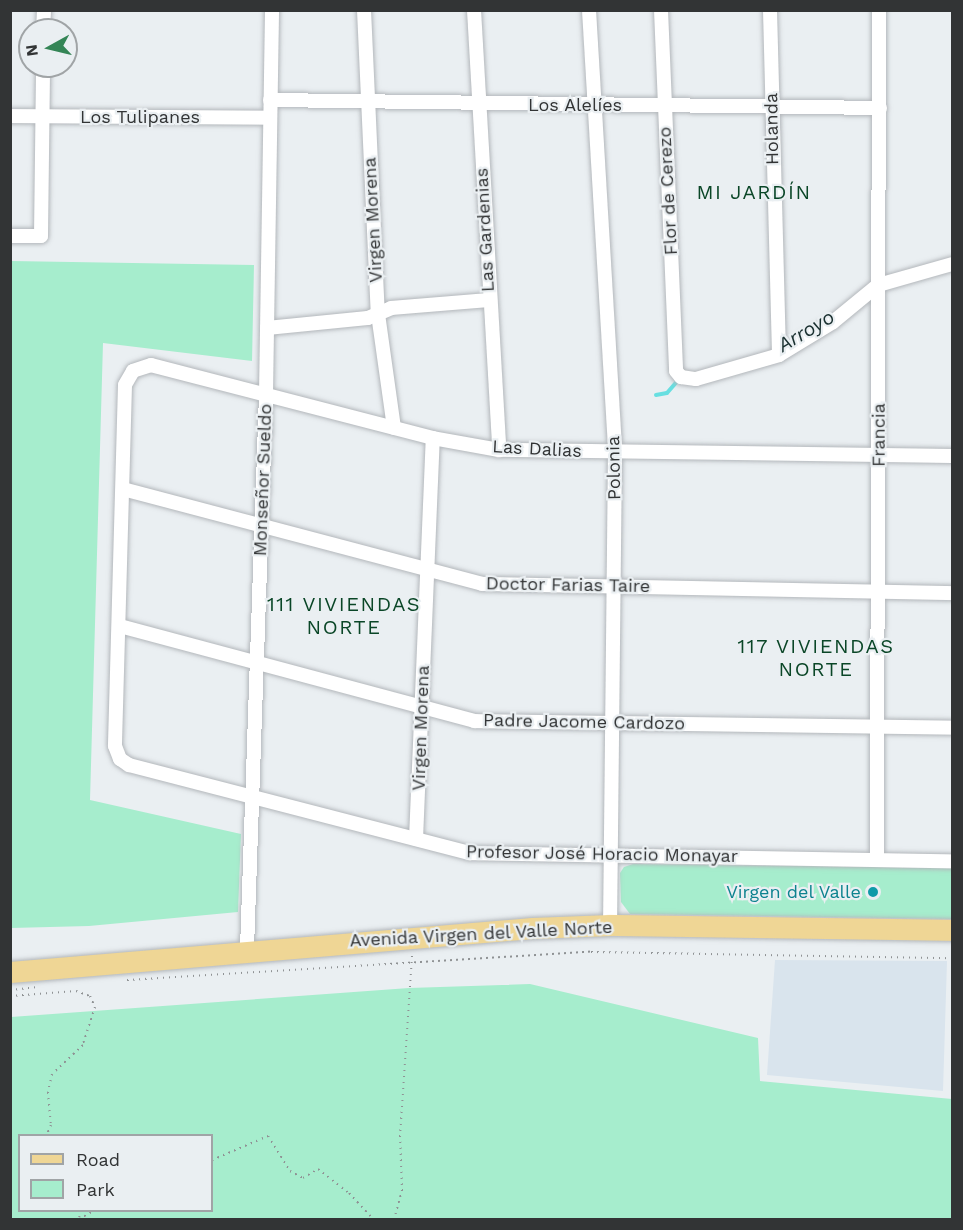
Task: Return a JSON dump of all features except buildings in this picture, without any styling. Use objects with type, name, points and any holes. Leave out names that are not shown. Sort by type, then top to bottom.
[{"type":"main road","name":"Avenida Virgen del Valle Norte","points":[[10,972],[247,949],[414,936],[610,925],[952,930]]},
{"type":"street","name":"Monseñor Sueldo","points":[[247,949],[266,394],[272,10]]},
{"type":"street","name":"Virgen Morena","points":[[364,10],[366,102],[378,314],[394,428]]},
{"type":"street","name":"Las Gardenias","points":[[474,10],[489,300],[500,450]]},
{"type":"street","name":"Polonia","points":[[589,10],[592,105],[615,452],[610,925]]},
{"type":"street","name":"Flor de Cerezo","points":[[662,10],[676,372],[681,377],[696,379],[778,356]]},
{"type":"street","name":"Holanda","points":[[770,10],[778,356]]},
{"type":"street","name":"Francia","points":[[877,859],[879,10]]},
{"type":"street","points":[[10,236],[40,236],[43,78]]},
{"type":"street","name":"Los Alelíes","points":[[270,100],[478,105],[664,104],[880,108]]},
{"type":"street","name":"Los Tulipanes","points":[[10,116],[270,118]]},
{"type":"street","points":[[778,356],[833,322],[878,285],[952,264]]},
{"type":"street","points":[[267,328],[368,318],[391,308],[489,300]]},
{"type":"street","name":"Las Dalias","points":[[123,489],[125,385],[133,370],[151,365],[433,438],[500,450],[952,456]]},
{"type":"street","name":"Virgen Morena","points":[[416,839],[433,438]]},
{"type":"street","points":[[120,626],[123,489]]},
{"type":"street","name":"Doctor Farias Taire","points":[[123,489],[482,584],[952,593]]},
{"type":"street","name":"Padre Jacome Cardozo","points":[[120,626],[474,721],[952,728]]},
{"type":"street","name":"Profesor José Horacio Monayar","points":[[120,626],[115,746],[120,759],[129,765],[470,853],[952,861]]},
{"type":"path","points":[[393,1220],[402,1191],[400,1137],[414,936]]},
{"type":"path","points":[[116,981],[322,966],[411,965],[457,958],[591,952],[952,957]]},
{"type":"path","points":[[10,990],[43,987]]},
{"type":"path","points":[[10,996],[76,991],[90,996],[95,1007],[83,1046],[52,1074],[48,1092],[51,1125],[47,1134]]},
{"type":"path","points":[[213,1160],[268,1136],[290,1171],[303,1178],[318,1169],[349,1193],[374,1220]]},
{"type":"path","points":[[80,1212],[79,1218],[91,1212]]},
{"type":"shaded area","points":[[775,960],[947,961],[943,1091],[767,1075]]},
{"type":"green space","points":[[11,261],[254,265],[252,361],[103,343],[90,800],[241,834],[238,912],[89,926],[11,928]]},
{"type":"green space","points":[[633,864],[952,868],[952,919],[630,914],[621,902],[620,873],[624,867]]},
{"type":"green space","points":[[530,984],[758,1038],[760,1081],[952,1099],[952,1219],[11,1219],[11,1017],[409,988]]},
{"type":"waterway","name":"Arroyo","points":[[656,395],[667,393],[679,379]]},
{"type":"place","name":"Virgen del Valle","points":[[873,892]]},
{"type":"district","name":"MI JARDÍN","points":[[754,192]]},
{"type":"district","name":"111 VIVIENDAS NORTE","points":[[344,616]]},
{"type":"district","name":"117 VIVIENDAS NORTE","points":[[816,658]]}]
